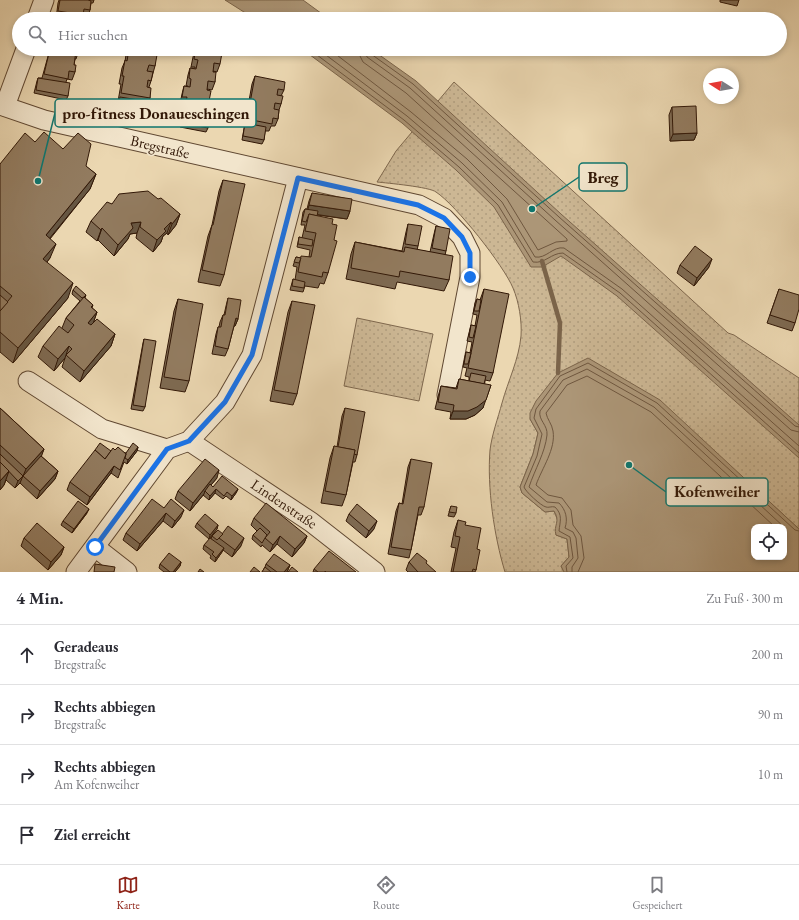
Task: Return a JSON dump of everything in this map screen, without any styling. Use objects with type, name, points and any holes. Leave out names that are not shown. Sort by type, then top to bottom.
[{"type":"street","points":[[40,12],[44,0]]},
{"type":"street","points":[[2,106],[23,56]]},
{"type":"street","name":"Bregstraße","points":[[2,106],[44,120],[418,205],[444,218],[462,237],[470,253],[470,277],[447,395]]},
{"type":"street","points":[[76,572],[167,449],[189,441],[225,402],[252,355],[298,178]]},
{"type":"street","points":[[28,381],[102,429],[167,449]]},
{"type":"street","name":"Lindenstraße","points":[[189,441],[311,522],[375,572]]},
{"type":"street","points":[[95,547],[127,572]]},
{"type":"shaded area","points":[[454,82],[728,333],[734,335],[799,378],[799,529],[738,473],[530,419],[538,433],[533,454],[520,487],[522,493],[545,512],[554,511],[558,521],[556,535],[567,539],[569,557],[561,566],[564,572],[505,572],[492,511],[489,464],[494,432],[520,345],[520,318],[515,293],[508,278],[490,251],[467,222],[445,199],[436,192],[426,188],[377,182],[396,151]]},
{"type":"shaded area","points":[[357,318],[433,334],[419,401],[344,386]]},
{"type":"water","points":[[225,0],[303,0],[319,12],[244,12]]},
{"type":"water","points":[[311,56],[381,56],[416,81],[561,214],[799,425],[799,458],[617,296],[561,256],[542,267],[531,267],[494,207],[456,170],[402,123]]},
{"type":"water","points":[[588,358],[660,400],[799,529],[799,572],[564,572],[561,566],[569,557],[567,539],[556,535],[555,529],[557,518],[554,511],[545,512],[522,493],[520,487],[533,454],[538,433],[530,419],[530,413],[536,401],[558,373]]},
{"type":"building","points":[[60,0],[91,1],[90,10],[84,9],[84,12],[58,11]]},
{"type":"building","points":[[48,56],[75,56],[75,72],[69,71],[68,79],[44,74]]},
{"type":"building","points":[[128,56],[157,56],[155,66],[149,65],[147,71],[153,72],[151,81],[148,80],[147,87],[151,88],[150,98],[121,93],[125,60],[127,61]]},
{"type":"building","points":[[195,56],[221,56],[220,64],[214,63],[213,72],[216,72],[215,82],[208,81],[207,90],[211,91],[209,101],[203,100],[202,109],[185,106],[187,97],[182,97],[184,86],[190,87],[190,68],[196,69],[198,60],[194,59]]},
{"type":"building","points":[[255,76],[285,82],[284,90],[278,89],[277,95],[283,96],[281,104],[275,103],[274,109],[279,110],[278,119],[273,118],[272,124],[247,119]]},
{"type":"building","points":[[38,78],[70,83],[68,96],[36,90]]},
{"type":"building","points":[[120,97],[145,101],[143,114],[117,110]]},
{"type":"building","points":[[696,106],[697,133],[673,134],[672,107]]},
{"type":"building","points":[[184,110],[210,115],[208,128],[181,123]]},
{"type":"building","points":[[245,123],[266,127],[264,140],[243,136]]},
{"type":"building","points":[[44,132],[63,149],[78,133],[91,144],[86,166],[96,174],[46,235],[56,244],[43,259],[73,283],[18,348],[0,332],[0,311],[12,296],[0,286],[0,164],[25,133],[35,142]]},
{"type":"building","points":[[223,180],[245,184],[224,275],[202,270]]},
{"type":"building","points":[[148,191],[158,199],[161,198],[180,214],[172,224],[171,222],[164,229],[166,231],[157,240],[140,227],[141,222],[131,223],[133,228],[118,245],[102,228],[101,230],[91,221],[107,202],[112,204],[119,194]]},
{"type":"building","points":[[312,193],[352,199],[350,211],[309,205]]},
{"type":"building","points":[[305,209],[318,211],[317,216],[309,214],[306,222],[302,221]]},
{"type":"building","points":[[309,214],[333,219],[332,224],[337,225],[334,240],[337,241],[328,273],[323,272],[322,277],[298,272],[301,256],[311,257],[316,233],[305,231]]},
{"type":"building","points":[[408,224],[422,226],[418,246],[405,244]]},
{"type":"building","points":[[436,226],[450,229],[446,251],[432,248]]},
{"type":"building","points":[[299,237],[313,240],[312,246],[298,244]]},
{"type":"building","points":[[355,242],[404,252],[405,247],[453,256],[449,280],[400,271],[399,277],[351,268]]},
{"type":"building","points":[[695,246],[712,259],[697,278],[680,265]]},
{"type":"building","points":[[296,257],[301,258],[299,263],[294,262]]},
{"type":"building","points":[[293,279],[305,282],[304,288],[292,286]]},
{"type":"building","points":[[76,286],[86,295],[84,297],[82,298],[73,290]]},
{"type":"building","points":[[484,289],[509,294],[493,373],[468,368]]},
{"type":"building","points":[[779,289],[799,295],[799,309],[795,323],[770,315]]},
{"type":"building","points":[[0,295],[8,302],[0,311]]},
{"type":"building","points":[[84,297],[93,305],[91,307],[97,312],[88,323],[91,325],[97,319],[115,334],[84,371],[66,355],[72,349],[69,346],[58,359],[43,346],[59,326],[68,333],[74,325],[66,318]]},
{"type":"building","points":[[228,298],[241,300],[238,319],[236,318],[228,349],[215,346],[218,327],[221,327]]},
{"type":"building","points":[[178,299],[203,304],[189,381],[164,377]]},
{"type":"building","points":[[477,299],[481,300],[479,311],[474,311]]},
{"type":"building","points":[[292,301],[315,305],[297,394],[274,390]]},
{"type":"building","points":[[471,325],[476,326],[473,338],[469,337]]},
{"type":"building","points":[[144,339],[156,341],[145,407],[133,405]]},
{"type":"building","points":[[466,352],[471,353],[468,364],[464,364]]},
{"type":"building","points":[[471,373],[486,376],[484,384],[469,381]]},
{"type":"building","points":[[459,379],[491,385],[486,400],[477,407],[468,411],[453,411],[454,405],[438,402],[441,386],[457,389]]},
{"type":"building","points":[[0,408],[44,449],[26,469],[0,445]]},
{"type":"building","points":[[345,408],[365,412],[357,455],[354,454],[355,450],[338,447]]},
{"type":"building","points":[[100,443],[111,451],[105,459],[95,450]]},
{"type":"building","points":[[133,443],[138,447],[128,460],[125,458],[126,453]]},
{"type":"building","points":[[334,446],[355,450],[346,495],[325,491]]},
{"type":"building","points":[[118,447],[126,454],[120,470],[114,466],[90,497],[70,482],[95,450],[105,459],[113,448],[115,450]]},
{"type":"building","points":[[0,454],[23,476],[18,481],[0,462]]},
{"type":"building","points":[[41,456],[58,471],[40,491],[23,476]]},
{"type":"building","points":[[205,459],[219,470],[193,503],[178,491]]},
{"type":"building","points":[[411,459],[432,463],[424,507],[419,507],[411,550],[391,547],[399,503],[403,504]]},
{"type":"building","points":[[0,462],[9,471],[0,481]]},
{"type":"building","points":[[222,476],[238,489],[232,496],[227,492],[224,496],[216,489],[210,496],[205,491],[210,484],[213,487]]},
{"type":"building","points":[[152,499],[164,508],[171,499],[184,510],[175,521],[166,513],[140,544],[126,533]]},
{"type":"building","points":[[78,501],[89,509],[74,529],[63,521]]},
{"type":"building","points":[[266,503],[307,536],[295,549],[280,536],[273,545],[265,538],[270,532],[254,518]]},
{"type":"building","points":[[357,504],[377,521],[369,531],[349,514]]},
{"type":"building","points":[[451,506],[457,507],[456,513],[449,512]]},
{"type":"building","points":[[205,514],[218,525],[210,535],[197,523]]},
{"type":"building","points":[[458,520],[466,522],[465,525],[481,528],[477,549],[480,550],[476,570],[473,569],[472,572],[453,572],[460,537],[455,536]]},
{"type":"building","points":[[37,523],[64,547],[51,562],[24,538]]},
{"type":"building","points":[[228,526],[244,538],[235,550],[219,538]]},
{"type":"building","points":[[260,528],[267,535],[262,543],[253,535]]},
{"type":"building","points":[[218,530],[223,534],[217,540],[212,536]]},
{"type":"building","points":[[210,538],[224,548],[216,558],[212,554],[214,552],[204,545]]},
{"type":"building","points":[[329,551],[356,572],[318,572],[314,569]]},
{"type":"building","points":[[169,553],[181,562],[173,572],[170,572],[160,564]]},
{"type":"building","points":[[417,553],[427,561],[426,563],[436,572],[418,572],[409,562]]},
{"type":"building","points":[[274,554],[290,565],[284,572],[277,572],[266,564]]},
{"type":"building","points":[[95,564],[115,567],[114,572],[94,572]]},
{"type":"building","points":[[254,567],[260,572],[250,572]]},
{"type":"building","points":[[265,567],[271,572],[262,572]]},
{"type":"building","points":[[292,567],[298,572],[288,572]]},
{"type":"waterway","points":[[542,261],[560,323],[558,373]]},
{"type":"place","name":"pro-fitness Donaueschingen","points":[[38,181]]},
{"type":"place","name":"Breg","points":[[532,209]]},
{"type":"place","name":"Kofenweiher","points":[[629,465]]},
{"type":"route","points":[[95,547],[167,449],[189,441],[225,402],[252,355],[266,307],[298,178],[418,205],[444,218],[462,237],[470,253],[470,277]]}]
